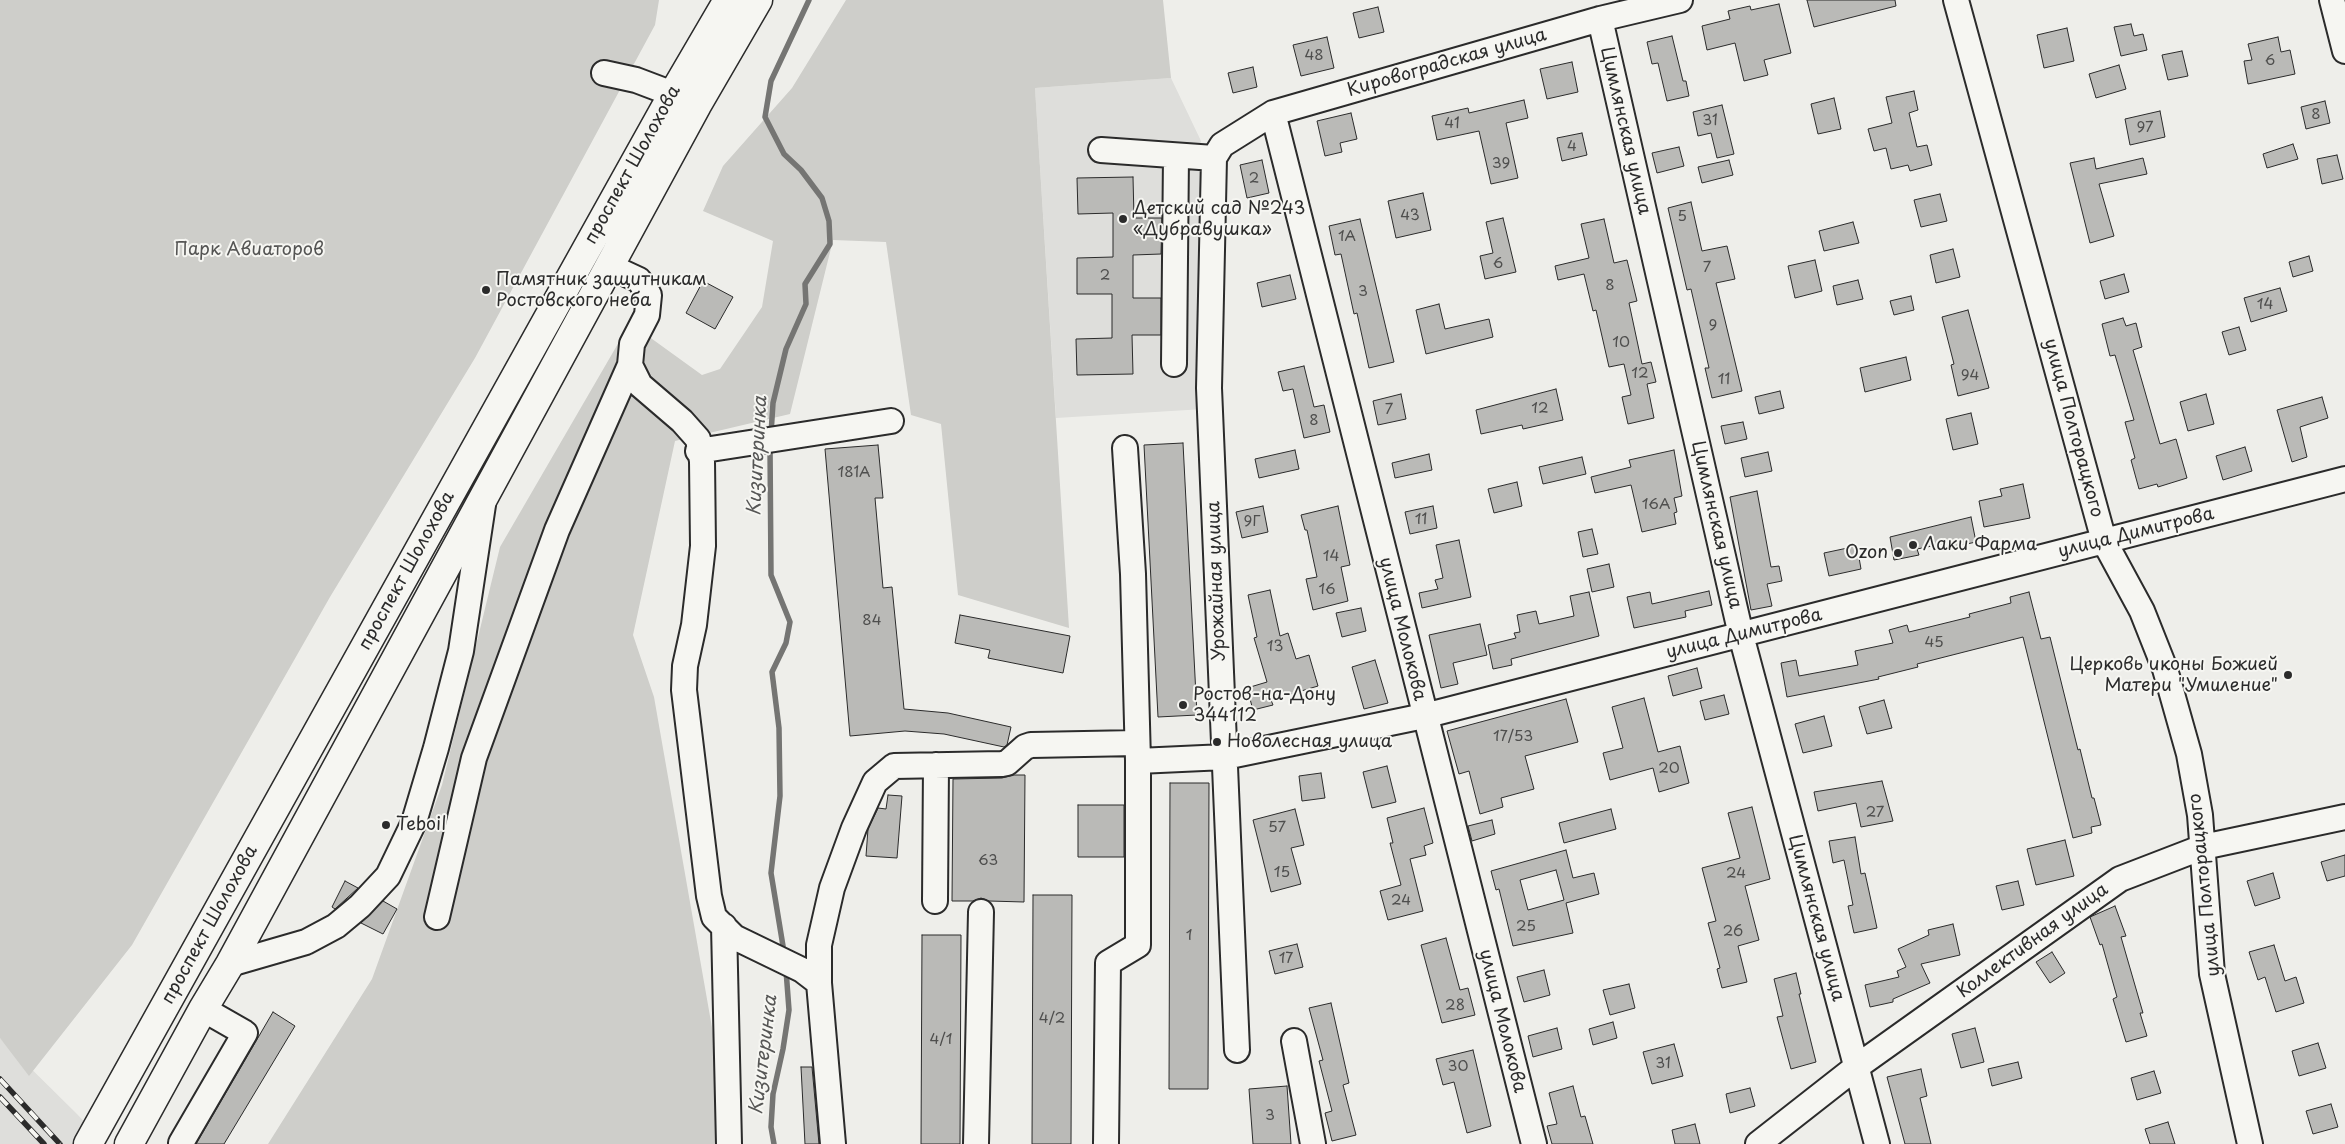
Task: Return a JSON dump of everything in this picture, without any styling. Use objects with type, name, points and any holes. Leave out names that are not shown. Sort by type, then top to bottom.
[{"type":"main road","name":"проспект Шолохова","points":[[88,1144],[672,94],[728,0]]},
{"type":"main road","name":"проспект Шолохова","points":[[128,1144],[230,964],[484,495],[611,267],[697,105],[758,0]]},
{"type":"street","name":"Кировоградская улица","points":[[1218,152],[1273,114],[1600,19],[1680,0]]},
{"type":"street","name":"улица Полторацкого","points":[[1956,0],[2104,541],[2142,611],[2165,669],[2189,754],[2200,814],[2212,974],[2250,1144]]},
{"type":"street","points":[[2332,0],[2345,51]]},
{"type":"street","name":"Цимлянская улица","points":[[1600,19],[1741,635],[1855,1068],[1877,1144]]},
{"type":"street","points":[[604,73],[636,80],[672,94]]},
{"type":"street","name":"улица Молокова","points":[[1273,114],[1534,1144]]},
{"type":"street","points":[[1101,150],[1176,156],[1218,152]]},
{"type":"street","name":"Урожайная улица","points":[[1218,152],[1209,388],[1237,1050]]},
{"type":"street","points":[[1174,364],[1176,156]]},
{"type":"street","points":[[437,917],[474,758],[557,530],[630,365],[632,344],[647,315],[649,295],[639,280],[611,267]]},
{"type":"street","points":[[1175,280],[1212,280]]},
{"type":"street","points":[[630,365],[640,385],[682,421],[698,439],[698,451],[702,461],[703,546],[694,626],[685,666],[684,690],[709,896],[714,917],[734,937],[802,970],[819,983]]},
{"type":"street","points":[[698,451],[891,421]]},
{"type":"street","points":[[1106,1144],[1108,963],[1138,945],[1137,752],[1126,448]]},
{"type":"street","name":"улица Димитрова","points":[[833,1144],[819,983],[819,945],[832,888],[854,828],[875,782],[894,766],[936,765],[993,769],[1007,763],[1025,747],[1031,745],[1224,758],[1424,716],[2345,479]]},
{"type":"street","points":[[230,964],[306,942],[336,926],[360,906],[388,876],[414,822],[461,652],[484,495]]},
{"type":"street","points":[[935,901],[936,765]]},
{"type":"street","name":"Коллективная улица","points":[[1758,1144],[1855,1068],[2120,879],[2203,847],[2345,817]]},
{"type":"street","points":[[976,1144],[981,912]]},
{"type":"street","points":[[724,926],[729,1144]]},
{"type":"street","points":[[181,1143],[246,1033],[203,1009]]},
{"type":"street","points":[[1294,1041],[1313,1144]]},
{"type":"shaded area","name":"Детский сад №243 «Дубравушка»","points":[[1171,78],[1201,141],[1204,409],[1056,418],[1035,88]]},
{"type":"shaded area","points":[[0,1038],[77,1114],[105,1144],[0,1144]]},
{"type":"green space","name":"Парк Авиаторов","points":[[0,0],[659,0],[655,25],[475,358],[330,597],[132,945],[29,1076],[0,1038]]},
{"type":"green space","points":[[846,0],[1163,0],[1171,78],[1035,88],[1069,628],[958,595],[941,424],[911,415],[886,242],[833,240],[790,414],[675,441],[633,635],[654,697],[714,1039],[719,1144],[268,1144],[372,979],[442,785],[500,547],[630,323],[702,375],[720,369],[762,307],[773,241],[703,211],[723,166],[792,88]]},
{"type":"building","points":[[1807,0],[1895,0],[1896,6],[1814,27]]},
{"type":"building","points":[[1779,4],[1791,53],[1764,60],[1768,75],[1744,81],[1735,43],[1707,50],[1702,26],[1730,19],[1728,11],[1750,6],[1751,10]]},
{"type":"building","points":[[1378,7],[1384,32],[1359,38],[1353,13]]},
{"type":"building","points":[[2131,24],[2134,36],[2143,34],[2147,50],[2121,56],[2114,27]]},
{"type":"building","points":[[2067,28],[2074,61],[2044,68],[2037,35]]},
{"type":"building","points":[[1672,36],[1683,81],[1686,81],[1689,96],[1667,101],[1658,63],[1652,64],[1647,42]]},
{"type":"building","points":[[1327,37],[1334,68],[1301,76],[1293,45]]},
{"type":"building","points":[[2278,37],[2281,52],[2290,50],[2295,74],[2248,84],[2244,61],[2252,60],[2248,44]]},
{"type":"building","points":[[2182,51],[2188,76],[2168,80],[2162,55]]},
{"type":"building","points":[[1572,62],[1578,92],[1547,99],[1540,69]]},
{"type":"building","points":[[2119,65],[2126,89],[2096,98],[2089,74]]},
{"type":"building","points":[[1253,67],[1257,87],[1233,93],[1228,73]]},
{"type":"building","points":[[1914,91],[1918,110],[1909,113],[1917,147],[1927,145],[1932,165],[1910,171],[1908,165],[1891,169],[1886,148],[1874,151],[1868,129],[1892,123],[1886,97]]},
{"type":"building","points":[[1834,98],[1841,129],[1818,134],[1811,104]]},
{"type":"building","points":[[1524,100],[1528,118],[1506,123],[1518,178],[1491,184],[1479,131],[1437,140],[1432,116],[1468,108],[1469,113]]},
{"type":"building","points":[[2325,101],[2330,123],[2306,129],[2301,107]]},
{"type":"building","points":[[1722,105],[1734,154],[1717,158],[1711,133],[1698,136],[1693,112]]},
{"type":"building","points":[[2160,111],[2165,137],[2130,145],[2125,119]]},
{"type":"building","points":[[1351,113],[1357,139],[1340,143],[1342,152],[1325,156],[1317,121]]},
{"type":"building","points":[[1582,133],[1587,155],[1562,161],[1557,138]]},
{"type":"building","points":[[2293,144],[2298,159],[2267,168],[2263,154]]},
{"type":"building","points":[[1679,147],[1684,166],[1657,173],[1652,153]]},
{"type":"building","points":[[2337,155],[2343,179],[2322,184],[2317,159]]},
{"type":"building","points":[[2094,158],[2096,169],[2143,158],[2147,174],[2099,184],[2114,236],[2090,243],[2070,163]]},
{"type":"building","points":[[1262,160],[1269,193],[1247,198],[1240,165]]},
{"type":"building","points":[[1729,160],[1733,175],[1702,183],[1698,167]]},
{"type":"building","points":[[1133,177],[1134,218],[1162,218],[1161,254],[1133,255],[1133,298],[1161,298],[1161,335],[1132,335],[1133,374],[1077,375],[1076,339],[1112,338],[1112,294],[1077,294],[1077,258],[1113,257],[1113,213],[1078,214],[1077,178]]},
{"type":"building","points":[[1423,193],[1431,230],[1396,238],[1388,201]]},
{"type":"building","points":[[1940,194],[1947,221],[1921,227],[1914,200]]},
{"type":"building","points":[[1691,202],[1702,251],[1727,246],[1735,279],[1716,283],[1742,391],[1712,398],[1705,368],[1709,368],[1691,289],[1687,290],[1668,208]]},
{"type":"building","points":[[1503,218],[1516,272],[1485,279],[1480,256],[1493,253],[1486,222]]},
{"type":"building","points":[[1360,219],[1394,362],[1369,368],[1357,313],[1354,314],[1341,254],[1335,255],[1329,226]]},
{"type":"building","points":[[1604,219],[1614,263],[1627,260],[1637,301],[1629,303],[1642,364],[1651,362],[1656,382],[1647,384],[1654,418],[1628,424],[1622,397],[1631,395],[1624,364],[1609,367],[1596,310],[1593,311],[1584,274],[1558,280],[1555,266],[1589,258],[1581,224]]},
{"type":"building","points":[[1853,222],[1859,243],[1824,251],[1819,231]]},
{"type":"building","points":[[1953,249],[1960,277],[1936,283],[1930,255]]},
{"type":"building","points":[[2309,256],[2313,271],[2293,277],[2289,262]]},
{"type":"building","points":[[1815,260],[1822,291],[1795,298],[1788,266]]},
{"type":"building","points":[[2124,274],[2129,292],[2105,299],[2100,281]]},
{"type":"building","points":[[1290,275],[1296,299],[1262,307],[1257,283]]},
{"type":"building","points":[[1858,280],[1863,299],[1837,305],[1833,286]]},
{"type":"building","points":[[703,281],[733,297],[715,329],[686,313]]},
{"type":"building","points":[[2280,288],[2287,311],[2251,322],[2244,298]]},
{"type":"building","points":[[1911,296],[1914,310],[1894,315],[1890,301]]},
{"type":"building","points":[[1439,304],[1445,329],[1489,319],[1493,337],[1426,354],[1416,310]]},
{"type":"building","points":[[1968,310],[1989,388],[1958,396],[1951,365],[1954,364],[1942,317]]},
{"type":"building","points":[[2123,318],[2126,326],[2136,323],[2142,347],[2133,350],[2160,444],[2176,439],[2187,478],[2158,487],[2157,484],[2139,489],[2131,460],[2135,458],[2125,422],[2134,420],[2115,355],[2110,356],[2102,324]]},
{"type":"building","points":[[2239,327],[2246,350],[2229,355],[2222,332]]},
{"type":"building","points":[[1906,357],[1911,380],[1865,392],[1860,368]]},
{"type":"building","points":[[1304,366],[1314,407],[1324,405],[1330,432],[1304,438],[1293,389],[1283,391],[1278,372]]},
{"type":"building","points":[[1556,389],[1563,420],[1523,429],[1522,425],[1481,434],[1476,410]]},
{"type":"building","points":[[1780,391],[1784,408],[1759,414],[1755,397]]},
{"type":"building","points":[[1401,394],[1406,419],[1378,425],[1373,401]]},
{"type":"building","points":[[2206,394],[2214,424],[2188,431],[2180,402]]},
{"type":"building","points":[[2322,397],[2328,418],[2300,427],[2307,457],[2292,462],[2277,410]]},
{"type":"building","points":[[1971,413],[1978,444],[1953,450],[1946,419]]},
{"type":"building","points":[[1743,422],[1747,439],[1725,444],[1721,426]]},
{"type":"building","points":[[1183,443],[1197,715],[1158,717],[1144,445]]},
{"type":"building","points":[[878,445],[883,498],[875,498],[883,588],[892,587],[904,709],[948,713],[1011,727],[1007,745],[1004,747],[944,734],[905,731],[850,736],[825,449]]},
{"type":"building","points":[[2245,447],[2252,471],[2223,480],[2216,456]]},
{"type":"building","points":[[1295,450],[1299,469],[1259,478],[1255,459]]},
{"type":"building","points":[[1674,450],[1682,496],[1674,498],[1677,512],[1674,513],[1676,524],[1642,532],[1631,485],[1595,493],[1591,477],[1631,467],[1629,460]]},
{"type":"building","points":[[1768,452],[1772,471],[1745,477],[1741,458]]},
{"type":"building","points":[[1429,454],[1432,470],[1395,478],[1392,463]]},
{"type":"building","points":[[1582,457],[1586,474],[1543,484],[1539,467]]},
{"type":"building","points":[[1517,482],[1522,506],[1494,513],[1488,489]]},
{"type":"building","points":[[2023,484],[2030,518],[1984,527],[1979,501],[2002,496],[2000,489]]},
{"type":"building","points":[[1757,491],[1771,567],[1779,566],[1782,581],[1767,584],[1772,606],[1751,610],[1730,497]]},
{"type":"building","points":[[1263,506],[1268,532],[1242,538],[1236,512]]},
{"type":"building","points":[[1338,506],[1350,565],[1341,567],[1348,601],[1313,610],[1306,579],[1317,577],[1307,530],[1305,530],[1301,515]]},
{"type":"building","points":[[1433,506],[1437,528],[1410,534],[1405,512]]},
{"type":"building","points":[[1971,517],[1976,542],[1948,548],[1947,543],[1917,549],[1919,555],[1894,560],[1890,537]]},
{"type":"building","points":[[1592,529],[1598,554],[1583,557],[1578,532]]},
{"type":"building","points":[[1459,540],[1471,597],[1422,608],[1419,593],[1438,589],[1435,580],[1443,578],[1436,545]]},
{"type":"building","points":[[1857,546],[1861,569],[1829,576],[1824,553]]},
{"type":"building","points":[[1609,564],[1614,587],[1592,592],[1587,569]]},
{"type":"building","points":[[1270,590],[1280,636],[1288,633],[1296,659],[1309,655],[1318,686],[1271,700],[1273,705],[1253,710],[1247,688],[1267,682],[1254,638],[1257,637],[1248,595]]},
{"type":"building","points":[[1709,591],[1712,605],[1685,611],[1686,617],[1634,628],[1627,597],[1650,592],[1652,604]]},
{"type":"building","points":[[1589,592],[1599,636],[1511,659],[1512,665],[1493,669],[1488,645],[1516,638],[1514,633],[1520,632],[1517,615],[1536,611],[1539,624],[1574,616],[1570,596]]},
{"type":"building","points":[[2029,592],[2041,639],[2050,637],[2078,750],[2080,749],[2092,798],[2094,798],[2101,825],[2091,827],[2092,833],[2073,838],[2023,637],[1917,664],[1918,667],[1878,677],[1879,679],[1787,697],[1781,663],[1796,660],[1799,676],[1858,665],[1855,651],[1893,643],[1889,630],[1907,625],[1909,632],[1970,617],[1969,614],[2011,603],[2010,597]]},
{"type":"building","points":[[1361,608],[1366,631],[1342,637],[1336,613]]},
{"type":"building","points":[[960,615],[1070,636],[1063,673],[988,658],[990,650],[955,643]]},
{"type":"building","points":[[1480,624],[1487,655],[1453,663],[1458,684],[1441,688],[1429,635]]},
{"type":"building","points":[[1375,660],[1388,703],[1364,709],[1352,667]]},
{"type":"building","points":[[1697,668],[1702,688],[1673,696],[1668,676]]},
{"type":"building","points":[[1724,695],[1729,714],[1705,720],[1700,701]]},
{"type":"building","points":[[1644,698],[1658,752],[1680,746],[1689,783],[1659,792],[1653,768],[1610,780],[1603,753],[1623,748],[1612,707]]},
{"type":"building","points":[[1566,699],[1578,742],[1525,756],[1534,789],[1501,798],[1503,807],[1480,814],[1469,771],[1459,774],[1447,731]]},
{"type":"building","points":[[1884,700],[1892,728],[1867,734],[1859,707]]},
{"type":"building","points":[[1824,716],[1832,746],[1803,753],[1795,724]]},
{"type":"building","points":[[1387,766],[1396,802],[1372,808],[1363,772]]},
{"type":"building","points":[[1321,773],[1325,798],[1302,801],[1299,776]]},
{"type":"building","points":[[1013,775],[1025,775],[1024,902],[989,901],[981,898],[973,901],[952,901],[953,779],[1002,778]]},
{"type":"building","points":[[1882,781],[1893,821],[1861,827],[1856,803],[1818,811],[1814,792]]},
{"type":"building","points":[[1170,783],[1209,783],[1208,1089],[1169,1089]]},
{"type":"building","points":[[888,795],[902,796],[897,858],[866,856],[868,829],[878,808],[886,809]]},
{"type":"building","points":[[1078,805],[1124,805],[1124,857],[1078,857]]},
{"type":"building","points":[[1752,807],[1770,879],[1745,886],[1759,940],[1738,946],[1747,982],[1722,988],[1717,969],[1720,968],[1708,923],[1716,921],[1702,868],[1740,858],[1728,813]]},
{"type":"building","points":[[1424,808],[1433,843],[1424,846],[1426,855],[1410,859],[1423,911],[1388,920],[1380,891],[1401,885],[1390,843],[1393,843],[1387,818]]},
{"type":"building","points":[[1295,809],[1304,845],[1291,848],[1301,884],[1271,892],[1253,820]]},
{"type":"building","points":[[1611,809],[1616,829],[1564,843],[1559,823]]},
{"type":"building","points":[[1492,820],[1495,834],[1472,841],[1468,826]]},
{"type":"building","points":[[1855,837],[1861,874],[1865,873],[1877,928],[1854,933],[1848,906],[1853,905],[1844,860],[1833,863],[1829,841]]},
{"type":"building","points":[[2065,840],[2074,876],[2036,885],[2027,849]]},
{"type":"building","points":[[1566,850],[1573,878],[1594,873],[1599,894],[1566,903],[1573,933],[1513,946],[1499,889],[1496,890],[1491,871]],"holes":[[[1556,870],[1564,900],[1528,910],[1520,880]]]},
{"type":"building","points":[[2345,855],[2345,876],[2327,881],[2321,862]]},
{"type":"building","points":[[2273,873],[2280,898],[2255,906],[2247,881]]},
{"type":"building","points":[[345,881],[358,888],[335,909],[332,907]]},
{"type":"building","points":[[2018,881],[2024,905],[2002,910],[1996,886]]},
{"type":"building","points":[[1033,895],[1072,895],[1071,1144],[1032,1144]]},
{"type":"building","points":[[383,901],[397,909],[383,934],[361,923]]},
{"type":"building","points":[[2115,906],[2126,936],[2121,937],[2143,1013],[2140,1013],[2147,1036],[2126,1042],[2113,999],[2117,997],[2102,944],[2100,945],[2090,917]]},
{"type":"building","points":[[1953,924],[1960,955],[1921,964],[1930,983],[1893,999],[1893,1002],[1870,1007],[1865,985],[1899,977],[1897,971],[1906,967],[1898,949],[1929,935],[1928,930]]},
{"type":"building","points":[[922,935],[961,935],[960,1144],[921,1144]]},
{"type":"building","points":[[1446,938],[1460,990],[1468,988],[1475,1015],[1442,1023],[1421,945]]},
{"type":"building","points":[[1297,944],[1303,967],[1275,974],[1269,951]]},
{"type":"building","points":[[2274,945],[2285,981],[2296,977],[2304,1003],[2276,1012],[2265,977],[2258,980],[2249,952]]},
{"type":"building","points":[[2052,952],[2065,973],[2050,983],[2036,962]]},
{"type":"building","points":[[1544,970],[1550,995],[1524,1002],[1517,977]]},
{"type":"building","points":[[1796,973],[1801,994],[1799,994],[1816,1062],[1791,1069],[1777,1017],[1783,1016],[1774,979]]},
{"type":"building","points":[[1629,984],[1635,1008],[1610,1015],[1603,990]]},
{"type":"building","points":[[1331,1003],[1349,1083],[1343,1085],[1356,1135],[1332,1141],[1325,1113],[1332,1111],[1319,1061],[1323,1060],[1309,1008]]},
{"type":"building","points":[[273,1012],[295,1026],[224,1144],[196,1144]]},
{"type":"building","points":[[1613,1022],[1617,1038],[1593,1045],[1589,1029]]},
{"type":"building","points":[[1557,1028],[1562,1049],[1533,1057],[1528,1036]]},
{"type":"building","points":[[1975,1028],[1984,1062],[1961,1068],[1952,1034]]},
{"type":"building","points":[[2318,1043],[2326,1068],[2299,1076],[2292,1051]]},
{"type":"building","points":[[1674,1044],[1683,1076],[1652,1084],[1643,1052]]},
{"type":"building","points":[[1473,1050],[1491,1126],[1467,1133],[1454,1082],[1443,1085],[1436,1059]]},
{"type":"building","points":[[2018,1062],[2022,1078],[1992,1086],[1988,1069]]},
{"type":"building","points":[[801,1067],[812,1067],[819,1144],[805,1144]]},
{"type":"building","points":[[1921,1069],[1927,1096],[1920,1098],[1931,1144],[1905,1144],[1887,1077]]},
{"type":"building","points":[[2154,1071],[2161,1093],[2137,1100],[2131,1078]]},
{"type":"building","points":[[1287,1086],[1291,1144],[1253,1144],[1249,1089]]},
{"type":"building","points":[[1573,1086],[1581,1117],[1585,1116],[1593,1144],[1552,1144],[1547,1126],[1557,1124],[1549,1093]]},
{"type":"building","points":[[1750,1088],[1755,1106],[1730,1113],[1726,1094]]},
{"type":"building","points":[[2331,1104],[2338,1127],[2313,1134],[2306,1111]]},
{"type":"building","points":[[2168,1122],[2175,1144],[2150,1144],[2145,1129]]},
{"type":"building","points":[[1695,1124],[1700,1144],[1675,1144],[1672,1130]]},
{"type":"waterway","name":"Кизитеринка","points":[[771,434],[773,403],[786,349],[806,304],[805,284],[830,244],[829,221],[822,198],[801,170],[784,154],[765,117],[771,81],[809,0]]},
{"type":"waterway","name":"Кизитеринка","points":[[770,445],[771,575],[790,622],[786,643],[772,672],[779,728],[780,796],[771,873],[783,946]]},
{"type":"waterway","name":"Кизитеринка","points":[[774,1144],[771,1127],[773,1094],[789,1010],[786,970]]},
{"type":"railway","points":[[0,1079],[60,1144]]},
{"type":"railway","points":[[0,1097],[44,1144]]},
{"type":"place","name":"Детский сад №243 «Дубравушка»","points":[[1123,219]]},
{"type":"place","name":"Памятник защитникам Ростовского неба","points":[[486,290]]},
{"type":"place","name":"Лаки Фарма","points":[[1913,545]]},
{"type":"place","name":"Ozon","points":[[1898,553]]},
{"type":"place","name":"Церковь иконы Божией Матери \"Умиление\"","points":[[2288,675]]},
{"type":"place","name":"Ростов-на-Дону 344112","points":[[1183,705]]},
{"type":"place","name":"Новолесная улица","points":[[1217,742]]},
{"type":"place","name":"Teboil","points":[[386,825]]}]
